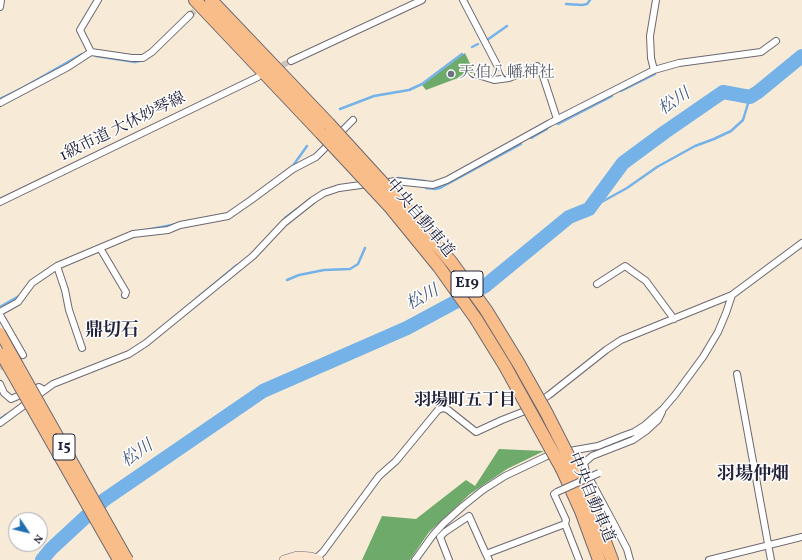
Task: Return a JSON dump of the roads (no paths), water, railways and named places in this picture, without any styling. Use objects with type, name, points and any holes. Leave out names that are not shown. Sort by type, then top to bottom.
[{"type":"highway","name":"中央自動車道","points":[[195,0],[401,203],[452,263],[486,310],[527,378],[568,467],[591,505],[612,560]]},
{"type":"highway","name":"中央自動車道","points":[[211,0],[325,129]]},
{"type":"highway","name":"中央自動車道","points":[[568,467],[599,560]]},
{"type":"main road","name":"15","points":[[0,333],[128,560]]},
{"type":"main road","name":"15","points":[[0,353],[118,560]]},
{"type":"street","points":[[0,7],[1,0]]},
{"type":"street","points":[[91,52],[80,30],[98,0]]},
{"type":"street","points":[[291,61],[422,0]]},
{"type":"street","points":[[463,0],[498,66]]},
{"type":"street","points":[[654,70],[651,58],[650,36],[656,0]]},
{"type":"street","points":[[0,103],[68,67],[91,52],[142,58],[152,52],[190,15]]},
{"type":"street","points":[[0,423],[53,384],[129,354],[146,343],[253,256],[292,215],[324,193],[339,188],[395,181],[433,185],[447,180],[557,119],[654,70],[679,63],[761,52],[776,41]]},
{"type":"street","points":[[478,75],[494,80],[509,78],[537,66],[542,70],[557,119]]},
{"type":"street","name":"1級市道 大休妙琴線","points":[[0,202],[258,77]]},
{"type":"street","points":[[0,312],[18,302],[32,283],[57,266],[133,234],[168,230],[180,225],[228,216],[293,169],[316,157],[353,120]]},
{"type":"street","points":[[284,560],[297,556],[316,559],[323,552],[379,476],[396,461],[438,410],[443,408],[447,409],[476,432],[525,411],[549,395],[621,340],[732,295],[802,243]]},
{"type":"street","points":[[100,248],[126,292],[125,295]]},
{"type":"street","points":[[57,266],[65,290],[69,310],[82,348]]},
{"type":"street","points":[[597,284],[625,266],[646,281],[674,319]]},
{"type":"street","points":[[415,560],[443,524],[473,498],[505,476],[548,456],[573,449],[598,446],[624,436],[645,425],[663,409],[675,395],[703,357],[718,332],[732,295]]},
{"type":"street","points":[[0,315],[24,355]]},
{"type":"street","points":[[737,374],[771,560]]},
{"type":"street","points":[[0,384],[4,393],[11,399],[39,387],[44,390]]},
{"type":"street","points":[[630,560],[614,524],[586,472],[584,463],[592,456],[633,440],[658,420],[663,409]]},
{"type":"street","points":[[579,560],[565,524],[566,520],[554,494],[599,473]]},
{"type":"street","points":[[449,560],[440,537],[469,516],[487,557],[565,524]]},
{"type":"street","points":[[709,560],[802,537]]},
{"type":"waterway","points":[[566,4],[582,5],[587,4],[590,0]]},
{"type":"waterway","points":[[487,40],[507,26]]},
{"type":"waterway","points":[[472,47],[478,44]]},
{"type":"waterway","points":[[0,99],[82,54]]},
{"type":"waterway","points":[[340,109],[374,96],[409,90],[422,84],[462,54]]},
{"type":"waterway","points":[[96,56],[135,62],[143,60]]},
{"type":"waterway","name":"松川","points":[[42,560],[51,549],[104,500],[263,391],[407,328],[485,286],[569,217],[589,209],[623,163],[665,132],[723,92],[750,97],[802,56]]},
{"type":"waterway","points":[[621,91],[655,74]]},
{"type":"waterway","points":[[558,124],[612,96]]},
{"type":"waterway","points":[[589,209],[627,188],[657,167],[695,146],[731,131],[743,120],[750,97]]},
{"type":"waterway","points":[[531,138],[547,129]]},
{"type":"waterway","points":[[426,188],[440,188],[521,144]]},
{"type":"waterway","points":[[292,167],[307,146]]},
{"type":"waterway","points":[[398,178],[425,181]]},
{"type":"waterway","points":[[285,218],[297,209]]},
{"type":"waterway","points":[[146,230],[177,224]]},
{"type":"waterway","points":[[287,280],[299,275],[324,270],[350,269],[358,264],[365,248]]},
{"type":"waterway","points":[[196,299],[237,265]]},
{"type":"waterway","points":[[0,307],[19,296]]},
{"type":"waterway","points":[[0,419],[7,414]]},
{"type":"tunnel","points":[[190,15],[202,4]]},
{"type":"tunnel","points":[[274,69],[291,61]]},
{"type":"tunnel","points":[[0,368],[23,355]]},
{"type":"place","name":"天伯八幡神社","points":[[451,74]]},
{"type":"district","name":"鼎切石","points":[[112,332]]},
{"type":"district","name":"羽場町五丁目","points":[[465,402]]},
{"type":"district","name":"羽場仲畑","points":[[753,476]]}]
